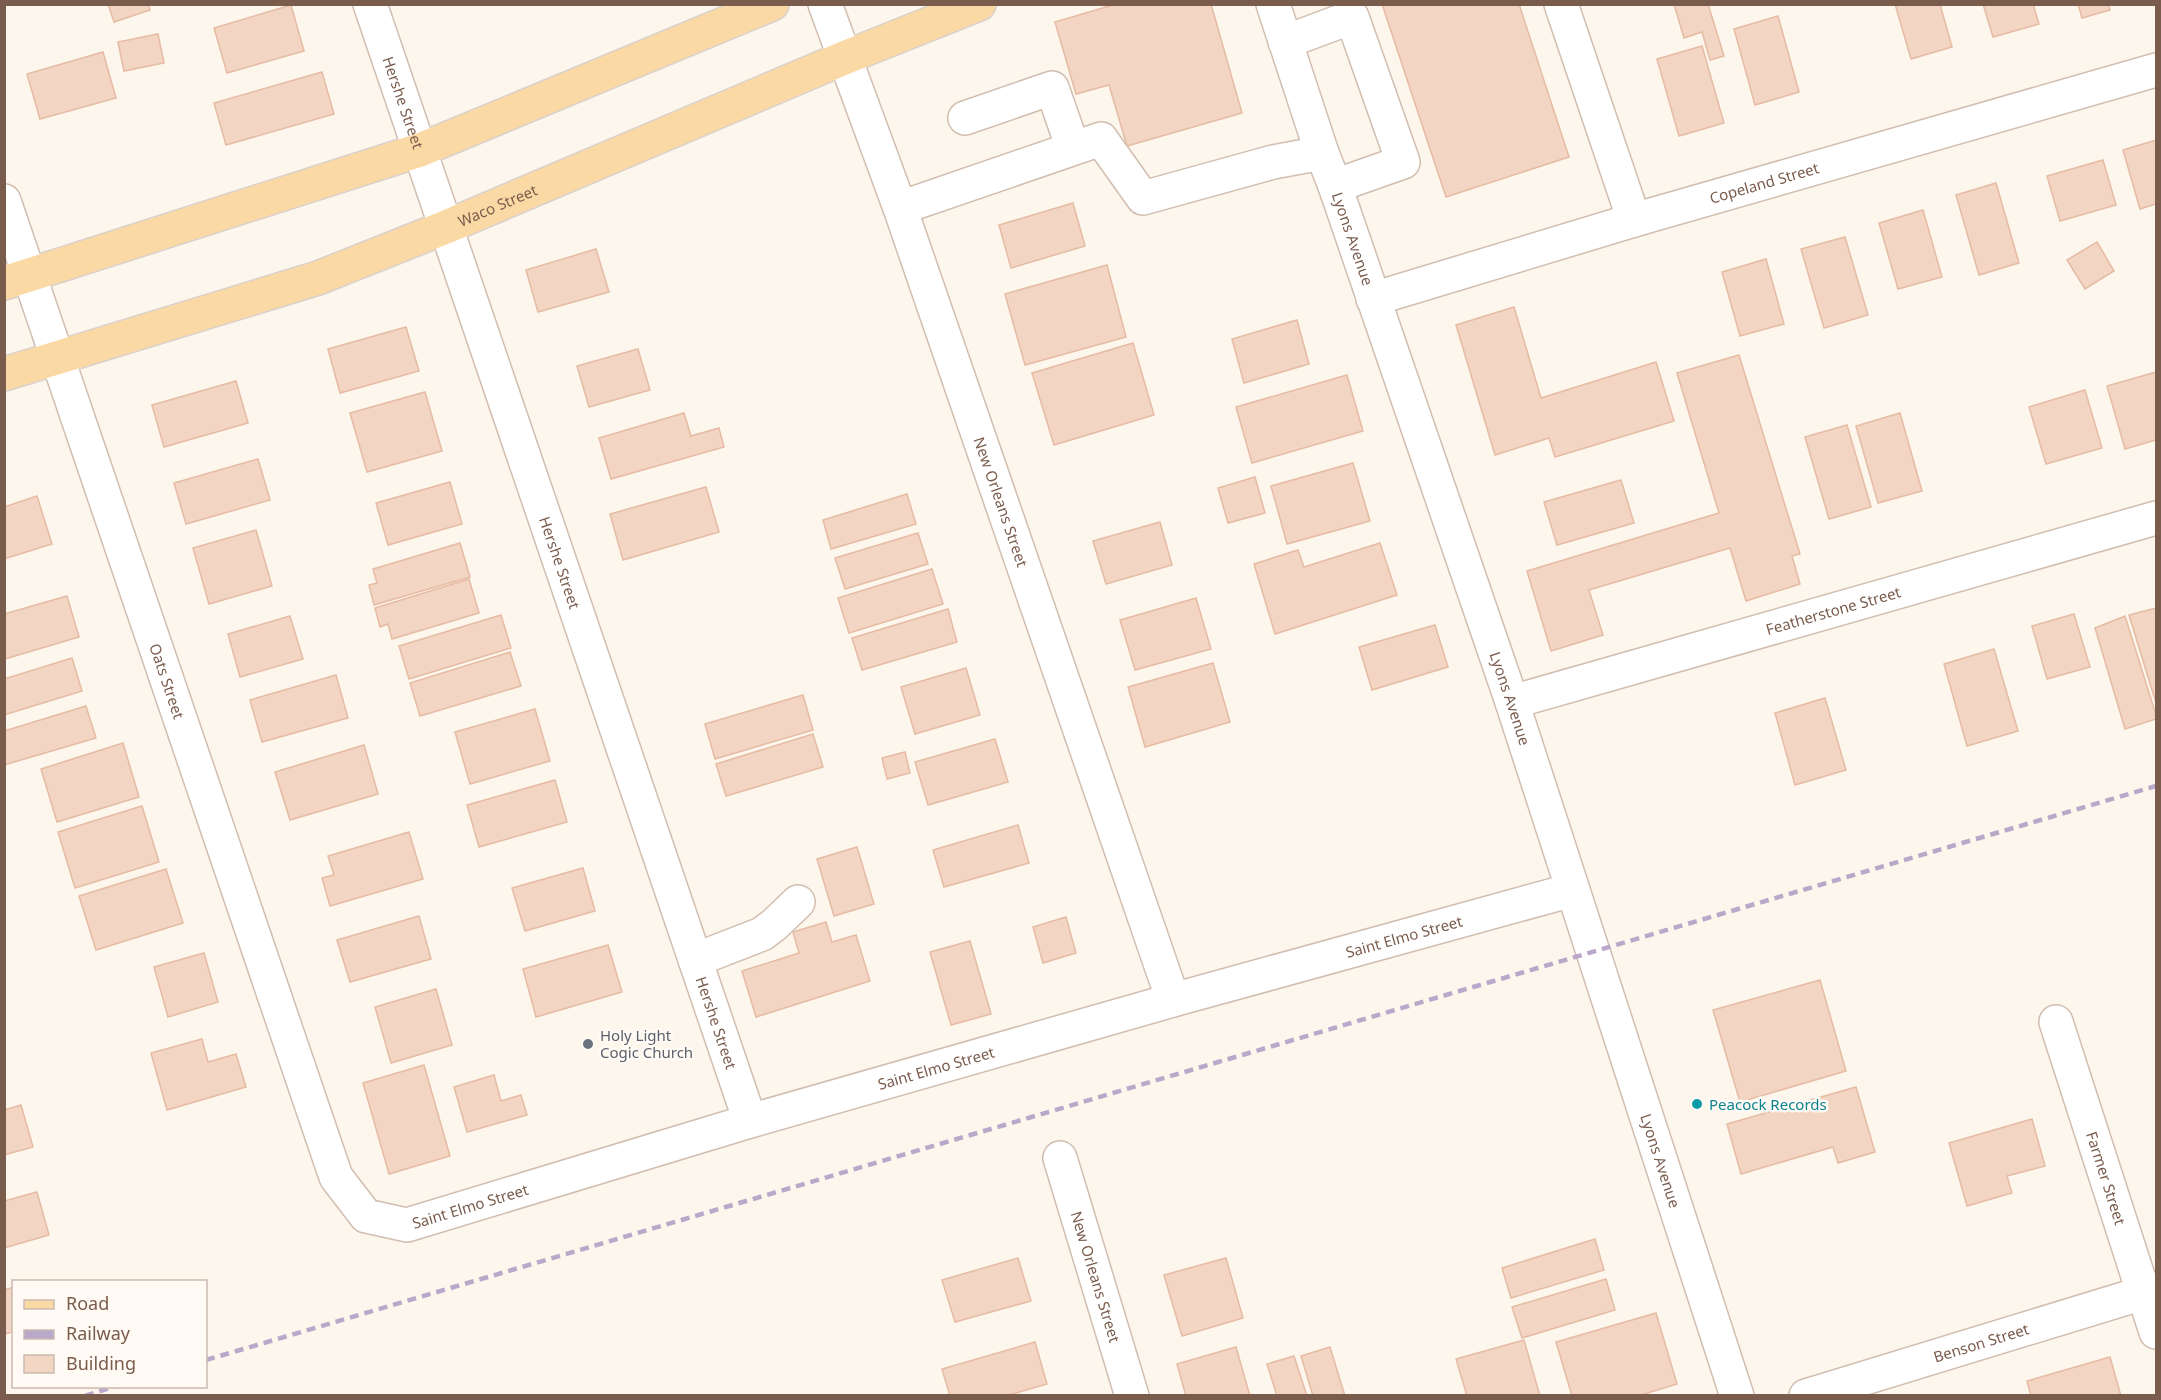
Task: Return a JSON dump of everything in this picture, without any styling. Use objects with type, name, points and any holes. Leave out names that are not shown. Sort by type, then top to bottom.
[{"type":"main road","points":[[17,279],[420,150],[772,4]]},
{"type":"main road","name":"Waco Street","points":[[4,374],[318,278],[446,227],[844,58],[979,4]]},
{"type":"street","name":"Hershe Street","points":[[370,4],[750,1121]]},
{"type":"street","name":"New Orleans Street","points":[[825,4],[900,208],[1173,1000]]},
{"type":"street","name":"Lyons Avenue","points":[[1273,4],[1322,153],[1512,702],[1737,1395]]},
{"type":"street","points":[[1561,4],[1634,219]]},
{"type":"street","points":[[1286,42],[1352,16],[1403,162],[1335,186]]},
{"type":"street","name":"Copeland Street","points":[[1373,298],[1634,219],[2157,70]]},
{"type":"street","points":[[965,118],[1052,88],[1073,148]]},
{"type":"street","points":[[900,208],[1101,139],[1143,198],[1274,162],[1322,153]]},
{"type":"street","name":"Oats Street","points":[[4,201],[17,279],[58,359],[330,1160]]},
{"type":"street","name":"Featherstone Street","points":[[1512,702],[2157,518]]},
{"type":"street","name":"Saint Elmo Street","points":[[330,1160],[336,1177],[366,1216],[407,1225],[750,1121],[1173,1000],[1572,890]]},
{"type":"street","points":[[695,960],[762,934],[774,926],[798,902]]},
{"type":"street","name":"Farmer Street","points":[[2056,1022],[2150,1291],[2157,1332]]},
{"type":"street","name":"New Orleans Street","points":[[1060,1158],[1132,1395]]},
{"type":"street","name":"Benson Street","points":[[1806,1395],[2150,1291]]},
{"type":"building","points":[[108,4],[148,4],[150,10],[114,22]]},
{"type":"building","points":[[1116,4],[1211,4],[1242,113],[1127,146],[1109,85],[1076,94],[1055,22]]},
{"type":"building","points":[[1382,4],[1519,4],[1569,157],[1446,197]]},
{"type":"building","points":[[1674,4],[1708,4],[1724,56],[1710,60],[1702,32],[1684,38]]},
{"type":"building","points":[[1895,4],[1940,4],[1952,47],[1911,59]]},
{"type":"building","points":[[1983,4],[2033,4],[2039,24],[1993,37]]},
{"type":"building","points":[[2078,4],[2108,4],[2110,10],[2082,18]]},
{"type":"building","points":[[291,5],[304,51],[227,73],[214,28]]},
{"type":"building","points":[[1778,16],[1799,92],[1755,105],[1734,29]]},
{"type":"building","points":[[158,34],[164,63],[124,71],[118,42]]},
{"type":"building","points":[[1702,46],[1724,123],[1679,136],[1657,59]]},
{"type":"building","points":[[103,52],[116,98],[40,119],[27,74]]},
{"type":"building","points":[[322,72],[334,114],[226,145],[214,103]]},
{"type":"building","points":[[2156,140],[2156,204],[2140,209],[2123,150]]},
{"type":"building","points":[[2103,160],[2116,205],[2060,221],[2047,176]]},
{"type":"building","points":[[1996,183],[2019,263],[1979,275],[1956,195]]},
{"type":"building","points":[[1073,203],[1085,246],[1011,268],[999,225]]},
{"type":"building","points":[[1923,210],[1942,277],[1898,289],[1879,223]]},
{"type":"building","points":[[1845,237],[1868,315],[1824,328],[1801,249]]},
{"type":"building","points":[[2097,242],[2114,271],[2085,289],[2067,260]]},
{"type":"building","points":[[596,249],[609,292],[538,312],[526,270]]},
{"type":"building","points":[[1766,259],[1784,324],[1740,336],[1722,272]]},
{"type":"building","points":[[1107,265],[1126,337],[1025,365],[1005,294]]},
{"type":"building","points":[[1514,307],[1541,398],[1656,362],[1674,421],[1555,457],[1549,438],[1495,455],[1456,325]]},
{"type":"building","points":[[1297,320],[1309,364],[1244,383],[1232,339]]},
{"type":"building","points":[[406,327],[419,371],[340,393],[328,349]]},
{"type":"building","points":[[1133,343],[1154,415],[1054,445],[1032,373]]},
{"type":"building","points":[[638,349],[650,390],[589,407],[577,366]]},
{"type":"building","points":[[1739,355],[1800,554],[1792,556],[1800,584],[1746,601],[1730,548],[1589,590],[1603,635],[1551,651],[1527,571],[1719,513],[1677,373]]},
{"type":"building","points":[[2156,372],[2156,440],[2125,449],[2107,386]]},
{"type":"building","points":[[1347,375],[1363,431],[1252,463],[1236,407]]},
{"type":"building","points":[[236,381],[248,423],[164,447],[152,405]]},
{"type":"building","points":[[2085,390],[2102,448],[2046,464],[2029,407]]},
{"type":"building","points":[[425,392],[442,451],[367,472],[350,413]]},
{"type":"building","points":[[684,413],[691,436],[719,428],[724,447],[611,479],[599,438]]},
{"type":"building","points":[[1900,413],[1922,491],[1878,503],[1856,426]]},
{"type":"building","points":[[1847,425],[1871,507],[1829,519],[1805,437]]},
{"type":"building","points":[[258,459],[270,500],[186,524],[174,483]]},
{"type":"building","points":[[1353,463],[1370,521],[1287,544],[1271,486]]},
{"type":"building","points":[[1255,477],[1265,513],[1228,523],[1218,488]]},
{"type":"building","points":[[1621,480],[1634,523],[1557,545],[1544,502]]},
{"type":"building","points":[[450,482],[462,524],[388,545],[376,503]]},
{"type":"building","points":[[706,487],[719,532],[623,560],[610,514]]},
{"type":"building","points":[[907,494],[916,524],[831,549],[823,520]]},
{"type":"building","points":[[37,496],[52,544],[4,559],[4,507]]},
{"type":"building","points":[[1160,522],[1172,565],[1106,584],[1093,541]]},
{"type":"building","points":[[256,530],[272,586],[209,604],[193,548]]},
{"type":"building","points":[[918,533],[928,564],[845,589],[835,558]]},
{"type":"building","points":[[460,543],[470,577],[374,605],[369,585],[377,583],[373,569]]},
{"type":"building","points":[[1380,543],[1397,595],[1275,634],[1254,564],[1298,550],[1304,567]]},
{"type":"building","points":[[932,569],[943,604],[849,633],[838,598]]},
{"type":"building","points":[[469,579],[479,613],[392,639],[388,624],[380,627],[375,608]]},
{"type":"building","points":[[67,596],[79,637],[5,659],[4,614]]},
{"type":"building","points":[[1196,598],[1211,649],[1135,670],[1120,620]]},
{"type":"building","points":[[2156,608],[2156,703],[2129,615]]},
{"type":"building","points":[[948,609],[957,642],[862,670],[852,638]]},
{"type":"building","points":[[2074,614],[2090,667],[2047,679],[2032,626]]},
{"type":"building","points":[[501,615],[511,648],[409,679],[399,646]]},
{"type":"building","points":[[290,616],[303,659],[240,677],[228,634]]},
{"type":"building","points":[[2125,616],[2156,719],[2125,729],[2095,628]]},
{"type":"building","points":[[1435,625],[1448,667],[1372,690],[1359,647]]},
{"type":"building","points":[[1994,649],[2018,731],[1967,746],[1944,664]]},
{"type":"building","points":[[510,652],[521,686],[420,716],[410,683]]},
{"type":"building","points":[[72,658],[82,691],[4,715],[4,679]]},
{"type":"building","points":[[1213,663],[1230,722],[1145,747],[1128,687]]},
{"type":"building","points":[[966,668],[980,715],[915,734],[901,687]]},
{"type":"building","points":[[336,675],[348,718],[262,742],[250,700]]},
{"type":"building","points":[[803,695],[813,730],[715,759],[705,724]]},
{"type":"building","points":[[1825,698],[1846,770],[1795,785],[1775,713]]},
{"type":"building","points":[[86,706],[96,738],[4,765],[4,731]]},
{"type":"building","points":[[535,709],[550,761],[470,784],[455,732]]},
{"type":"building","points":[[813,734],[823,767],[726,796],[716,764]]},
{"type":"building","points":[[995,739],[1008,782],[928,805],[915,762]]},
{"type":"building","points":[[123,743],[139,797],[57,822],[41,769]]},
{"type":"building","points":[[364,745],[378,794],[290,820],[275,772]]},
{"type":"building","points":[[905,752],[910,773],[887,779],[882,758]]},
{"type":"building","points":[[555,780],[567,822],[479,847],[467,805]]},
{"type":"building","points":[[142,806],[159,862],[75,888],[58,832]]},
{"type":"building","points":[[1018,825],[1029,863],[944,887],[933,850]]},
{"type":"building","points":[[409,832],[423,879],[330,906],[322,878],[334,875],[328,856]]},
{"type":"building","points":[[857,847],[874,904],[834,916],[817,859]]},
{"type":"building","points":[[583,868],[595,911],[525,931],[512,888]]},
{"type":"building","points":[[166,869],[183,923],[96,950],[79,896]]},
{"type":"building","points":[[419,916],[431,959],[350,982],[337,940]]},
{"type":"building","points":[[1066,917],[1076,953],[1043,963],[1033,927]]},
{"type":"building","points":[[826,922],[832,942],[856,935],[870,981],[756,1017],[742,971],[799,953],[793,932]]},
{"type":"building","points":[[970,941],[991,1014],[951,1025],[930,952]]},
{"type":"building","points":[[608,945],[622,992],[536,1017],[523,969]]},
{"type":"building","points":[[204,953],[218,1002],[168,1017],[154,967]]},
{"type":"building","points":[[1820,980],[1846,1071],[1740,1102],[1713,1010]]},
{"type":"building","points":[[436,989],[452,1045],[391,1063],[375,1007]]},
{"type":"building","points":[[202,1039],[208,1062],[236,1054],[246,1087],[167,1110],[151,1053]]},
{"type":"building","points":[[424,1065],[450,1156],[389,1174],[363,1083]]},
{"type":"building","points":[[494,1075],[501,1101],[521,1095],[527,1115],[467,1132],[454,1087]]},
{"type":"building","points":[[1856,1087],[1875,1152],[1838,1163],[1833,1147],[1741,1174],[1727,1124]]},
{"type":"building","points":[[21,1105],[33,1147],[4,1155],[4,1110]]},
{"type":"building","points":[[2032,1119],[2045,1166],[2007,1176],[2012,1193],[1967,1206],[1949,1143]]},
{"type":"building","points":[[37,1192],[49,1235],[4,1248],[4,1201]]},
{"type":"building","points":[[1595,1239],[1604,1270],[1511,1298],[1502,1268]]},
{"type":"building","points":[[1018,1258],[1031,1301],[955,1322],[942,1280]]},
{"type":"building","points":[[1226,1258],[1243,1318],[1182,1336],[1164,1275]]},
{"type":"building","points":[[1606,1279],[1615,1310],[1522,1338],[1512,1307]]},
{"type":"building","points":[[12,1288],[12,1332],[4,1334],[4,1290]]},
{"type":"building","points":[[1656,1313],[1677,1384],[1638,1396],[1572,1396],[1556,1342]]},
{"type":"building","points":[[1524,1340],[1540,1396],[1467,1396],[1456,1359]]},
{"type":"building","points":[[1035,1342],[1047,1384],[1006,1396],[950,1396],[942,1369]]},
{"type":"building","points":[[1236,1347],[1250,1396],[1186,1396],[1177,1364]]},
{"type":"building","points":[[1330,1347],[1345,1396],[1313,1396],[1301,1356]]},
{"type":"building","points":[[1294,1356],[1307,1396],[1277,1396],[1267,1364]]},
{"type":"building","points":[[2110,1357],[2121,1396],[2031,1396],[2027,1381]]},
{"type":"railway","points":[[207,1360],[2156,786]]},
{"type":"railway","points":[[85,1396],[110,1388]]},
{"type":"place","name":"Holy Light Cogic Church","points":[[588,1044]]},
{"type":"place","name":"Peacock Records","points":[[1697,1104]]}]
